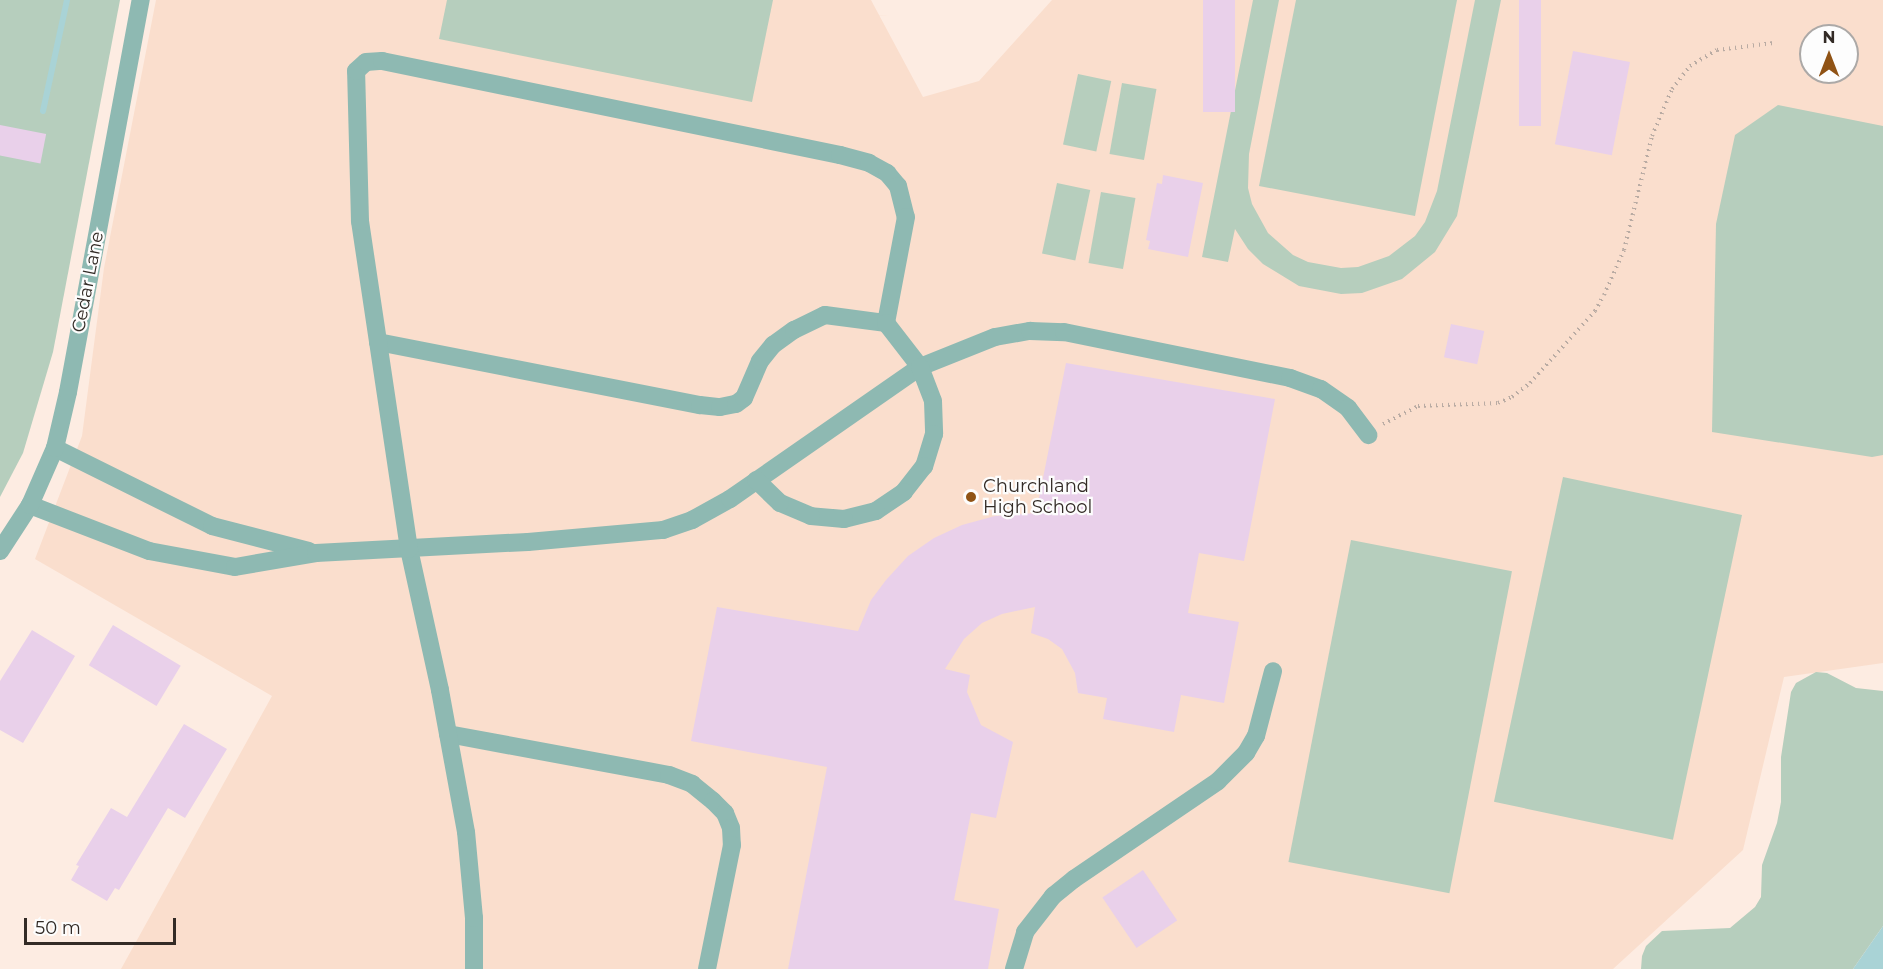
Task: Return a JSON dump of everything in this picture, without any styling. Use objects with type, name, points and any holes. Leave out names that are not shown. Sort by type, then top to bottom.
[{"type":"street","name":"Cedar Lane","points":[[0,551],[30,505],[55,448],[68,392],[141,0]]},
{"type":"street","points":[[474,969],[474,918],[468,852],[448,734],[409,549],[360,220],[356,71],[366,62],[382,61],[840,155],[869,163],[887,173],[898,186],[906,217],[886,323]]},
{"type":"street","points":[[378,342],[720,407],[736,404],[744,398],[760,361],[773,345],[794,330],[825,315],[886,323],[920,367],[933,401],[934,434],[924,465],[904,492],[876,511],[844,519],[811,516],[780,503],[756,480]]},
{"type":"street","points":[[30,505],[149,551],[235,567],[316,553],[597,538],[663,530],[692,520],[730,500],[920,367],[995,337],[1030,331],[1064,332],[1290,378],[1321,388],[1348,408],[1368,435]]},
{"type":"street","points":[[55,448],[212,526],[316,553]]},
{"type":"street","points":[[1014,969],[1025,932],[1053,896],[1074,879],[1218,781],[1246,753],[1256,736],[1273,670]]},
{"type":"street","points":[[448,734],[669,775],[692,784],[713,801],[725,813],[731,828],[732,845],[707,969]]},
{"type":"path","points":[[1368,435],[1394,416],[1418,406],[1498,403],[1512,397],[1530,384],[1595,311],[1604,296],[1624,250],[1652,136],[1672,89],[1690,66],[1717,50],[1774,43]]},
{"type":"shaded area","name":"Churchland High School","points":[[156,0],[871,0],[923,97],[979,81],[1052,0],[1883,0],[1883,663],[1784,677],[1743,850],[1613,969],[121,969],[272,696],[35,559],[82,436],[104,268]]},
{"type":"green space","points":[[0,0],[120,0],[53,352],[23,453],[0,497]]},
{"type":"green space","points":[[447,0],[773,0],[752,102],[439,39]]},
{"type":"green space","points":[[1253,0],[1279,0],[1249,154],[1248,188],[1252,204],[1268,233],[1293,255],[1308,262],[1341,268],[1358,267],[1389,256],[1415,236],[1425,222],[1437,191],[1475,0],[1501,0],[1457,216],[1435,252],[1402,279],[1362,293],[1341,294],[1299,286],[1263,264],[1248,249],[1235,229],[1228,262],[1202,257]]},
{"type":"green space","points":[[1296,0],[1457,0],[1415,216],[1259,186]]},
{"type":"green space","points":[[1078,74],[1111,81],[1096,151],[1063,144]]},
{"type":"green space","points":[[1122,83],[1156,89],[1144,160],[1109,154]]},
{"type":"green space","points":[[1778,105],[1883,126],[1883,455],[1872,457],[1712,432],[1716,224],[1735,135]]},
{"type":"green space","points":[[1057,183],[1090,190],[1075,260],[1042,253]]},
{"type":"green space","points":[[1101,192],[1135,198],[1123,269],[1088,263]]},
{"type":"green space","points":[[1563,477],[1742,515],[1673,840],[1494,802]]},
{"type":"green space","points":[[1351,540],[1512,571],[1449,893],[1288,862]]},
{"type":"green space","points":[[1816,672],[1827,673],[1856,688],[1883,691],[1883,926],[1853,969],[1641,969],[1646,946],[1662,931],[1730,928],[1755,907],[1761,897],[1762,865],[1777,823],[1781,802],[1781,757],[1791,692],[1796,683]]},
{"type":"water","points":[[1883,926],[1883,969],[1853,969]]},
{"type":"building","points":[[1203,0],[1235,0],[1235,112],[1203,112]]},
{"type":"building","points":[[1519,0],[1541,0],[1541,126],[1519,126]]},
{"type":"building","points":[[1573,51],[1630,62],[1612,155],[1555,144]]},
{"type":"building","points":[[0,125],[46,134],[40,163],[0,156]]},
{"type":"building","points":[[1163,175],[1203,183],[1188,257],[1148,249],[1150,241],[1146,240],[1157,183],[1162,184]]},
{"type":"building","points":[[1451,324],[1484,331],[1477,364],[1444,357]]},
{"type":"building","points":[[1066,363],[1275,399],[1244,561],[1199,553],[1188,613],[1239,622],[1224,703],[1181,695],[1174,732],[1103,719],[1107,698],[1078,693],[1075,673],[1062,649],[1048,639],[1031,633],[1035,607],[1002,614],[982,623],[964,639],[945,669],[970,675],[967,692],[981,725],[1013,742],[996,818],[971,813],[954,900],[999,909],[988,969],[788,969],[827,767],[691,741],[717,607],[858,631],[871,600],[886,580],[908,556],[934,538],[962,525],[995,516],[1036,513]]},
{"type":"building","points":[[113,625],[181,666],[157,706],[89,665]]},
{"type":"building","points":[[32,630],[75,656],[23,743],[0,730],[0,681]]},
{"type":"building","points":[[184,724],[227,749],[185,818],[168,808],[119,890],[115,888],[107,901],[71,880],[79,866],[76,865],[111,808],[127,817]]},
{"type":"building","points":[[1143,870],[1177,921],[1136,948],[1102,897]]},
{"type":"waterway","points":[[43,111],[67,0]]},
{"type":"place","name":"Churchland High School","points":[[971,497]]}]
